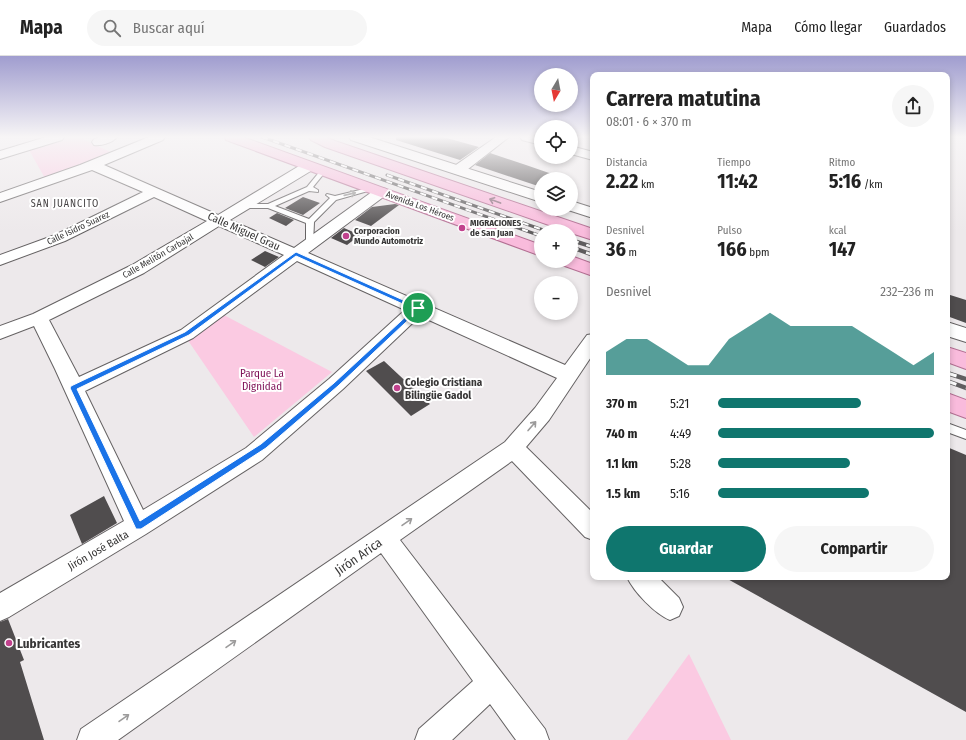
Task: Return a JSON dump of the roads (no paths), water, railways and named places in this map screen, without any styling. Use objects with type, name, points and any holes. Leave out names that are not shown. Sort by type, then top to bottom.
[{"type":"main road","name":"Avenida Los Héroes","points":[[318,169],[534,248]]},
{"type":"main road","points":[[406,169],[590,234]]},
{"type":"main road","points":[[415,172],[458,170]]},
{"type":"main road","points":[[578,265],[590,269]]},
{"type":"main road","points":[[950,355],[966,361]]},
{"type":"main road","points":[[950,403],[966,409]]},
{"type":"street","points":[[0,198],[44,184],[83,169]]},
{"type":"street","name":"Calle Miguel Grau","points":[[102,169],[569,375]]},
{"type":"street","name":"Calle Melitón Carbajal","points":[[0,333],[39,318],[138,269],[244,206],[314,169]]},
{"type":"street","points":[[455,169],[534,195]]},
{"type":"street","points":[[74,388],[187,334],[296,254],[377,191]]},
{"type":"street","name":"Calle Isidro Suarez","points":[[0,260],[60,238],[154,192]]},
{"type":"street","points":[[578,208],[590,212]]},
{"type":"street","name":"Jirón José Balta","points":[[0,608],[138,526],[264,446],[336,384],[418,308]]},
{"type":"street","points":[[39,318],[74,388],[138,526]]},
{"type":"street","points":[[950,330],[966,335]]},
{"type":"street","name":"Jirón Arica","points":[[92,740],[513,448],[542,414],[590,344]]},
{"type":"street","points":[[513,448],[590,523]]},
{"type":"street","points":[[384,538],[534,740]]},
{"type":"street","points":[[643,580],[670,607]]},
{"type":"street","points":[[430,740],[492,683]]},
{"type":"lane","points":[[244,206],[269,206],[313,189],[316,169]]},
{"type":"lane","points":[[310,243],[310,222],[332,197],[377,191]]},
{"type":"lane","points":[[269,206],[310,222]]},
{"type":"lane","points":[[950,428],[966,435]]},
{"type":"railway","points":[[352,169],[534,234]]},
{"type":"railway","points":[[387,175],[534,227]]},
{"type":"railway","points":[[578,242],[590,246]]},
{"type":"railway","points":[[578,250],[590,254]]},
{"type":"railway","points":[[950,374],[966,379]]},
{"type":"railway","points":[[950,382],[966,388]]},
{"type":"place","name":"MIGRACIONES de San Juan","points":[[462,228]]},
{"type":"place","name":"Corporacion Mundo Automotriz","points":[[346,236]]},
{"type":"place","name":"Colegio Cristiana Bilingüe Gadol","points":[[397,388]]},
{"type":"place","name":"Lubricantes","points":[[9,643]]},
{"type":"district","name":"SAN JUANCITO","points":[[65,203]]},
{"type":"park label","name":"Parque La Dignidad","points":[[262,379]]}]
